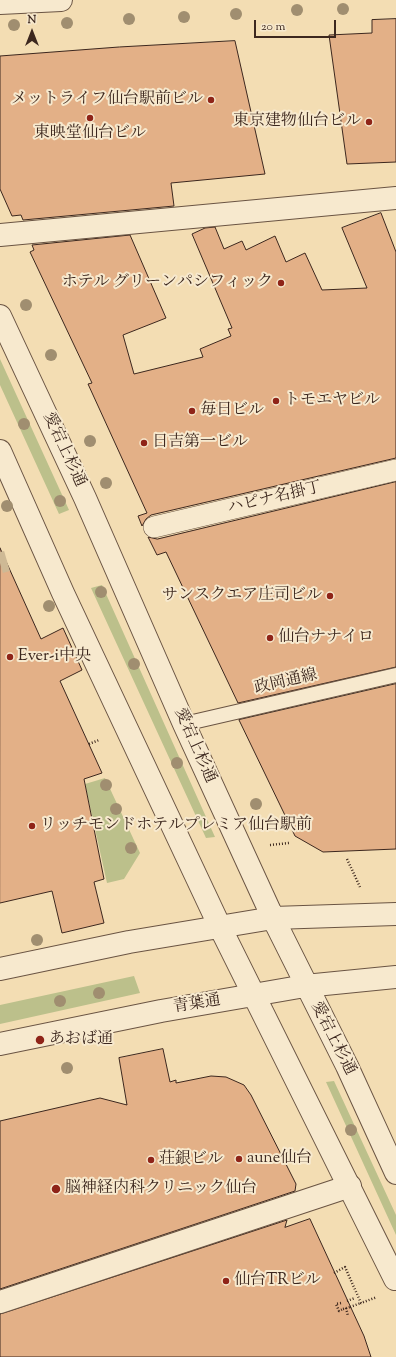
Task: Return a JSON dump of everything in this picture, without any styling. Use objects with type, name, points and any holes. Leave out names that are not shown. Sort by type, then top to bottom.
[{"type":"street","points":[[0,3],[61,0]]},
{"type":"street","points":[[0,235],[396,198]]},
{"type":"street","name":"愛宕上杉通","points":[[0,316],[88,505],[184,724],[272,918],[347,1066],[396,1173]]},
{"type":"street","points":[[0,452],[63,593],[220,927],[350,1186],[389,1287]]},
{"type":"street","name":"ハピナ名掛丁","points":[[154,527],[396,470]]},
{"type":"street","points":[[0,969],[129,942],[272,918],[396,914]]},
{"type":"street","name":"青葉通","points":[[0,1044],[161,1010],[306,986],[396,977]]},
{"type":"street","points":[[0,1302],[350,1186]]},
{"type":"lane","name":"政岡通線","points":[[184,724],[396,675]]},
{"type":"path","points":[[89,744],[99,740]]},
{"type":"path","points":[[270,845],[289,843]]},
{"type":"path","points":[[347,859],[360,887]]},
{"type":"path","points":[[334,1273],[345,1267],[361,1302]]},
{"type":"path","points":[[341,1303],[336,1304],[339,1311],[361,1302],[389,1287]]},
{"type":"path","points":[[347,1301],[355,1298]]},
{"type":"path","points":[[344,1309],[348,1316]]},
{"type":"green space","points":[[0,359],[69,510],[59,514],[0,385]]},
{"type":"green space","points":[[102,585],[215,837],[206,838],[91,588]]},
{"type":"green space","points":[[105,778],[140,853],[124,879],[107,883],[85,784]]},
{"type":"green space","points":[[134,976],[140,993],[0,1024],[0,1005]]},
{"type":"green space","points":[[334,1081],[396,1215],[396,1235],[326,1082]]},
{"type":"building","name":"東京建物仙台ビル","points":[[396,19],[396,162],[347,164],[329,35],[372,33],[372,20]]},
{"type":"building","points":[[235,41],[265,174],[171,183],[174,206],[23,220],[21,215],[12,216],[0,189],[0,56],[119,47]]},
{"type":"building","points":[[381,213],[396,252],[396,458],[151,515],[146,519],[142,526],[138,516],[147,513],[88,384],[92,383],[30,252],[34,250],[32,245],[130,235],[166,318],[123,335],[134,374],[203,357],[200,349],[231,336],[228,329],[232,328],[192,234],[205,228],[215,227],[224,249],[242,241],[246,250],[275,236],[286,262],[305,253],[322,290],[367,288],[342,228]]},
{"type":"building","points":[[396,482],[396,667],[238,703],[166,552],[157,555],[148,537],[157,539]]},
{"type":"building","points":[[0,548],[41,639],[63,628],[82,670],[60,681],[102,773],[84,779],[104,879],[94,882],[104,923],[62,933],[52,891],[0,903]]},
{"type":"building","points":[[396,684],[396,849],[323,852],[295,836],[239,720]]},
{"type":"building","points":[[163,1049],[170,1082],[176,1080],[176,1083],[211,1076],[226,1077],[244,1085],[251,1095],[296,1184],[295,1191],[0,1289],[0,1121],[100,1098],[127,1105],[119,1058]]},
{"type":"building","name":"仙台TRビル","points":[[310,1219],[364,1336],[371,1357],[0,1357],[0,1314],[287,1220],[285,1227]]},
{"type":"tunnel","points":[[0,563],[7,561]]},
{"type":"place","name":"メットライフ仙台駅前ビル","points":[[211,100]]},
{"type":"place","name":"東映堂仙台ビル","points":[[90,118]]},
{"type":"place","name":"東京建物仙台ビル","points":[[369,122]]},
{"type":"place","name":"ホテル グリーンパシフィック","points":[[281,283]]},
{"type":"place","name":"トモエヤビル","points":[[276,401]]},
{"type":"place","name":"毎日ビル","points":[[192,411]]},
{"type":"place","name":"日吉第一ビル","points":[[144,443]]},
{"type":"place","name":"サンスクエア庄司ビル","points":[[330,596]]},
{"type":"place","name":"仙台ナナイロ","points":[[270,638]]},
{"type":"place","name":"Ever-i中央","points":[[10,657]]},
{"type":"place","name":"リッチモンドホテルプレミア仙台駅前","points":[[32,826]]},
{"type":"place","name":"あおば通","points":[[40,1040]]},
{"type":"place","name":"aune仙台","points":[[239,1159]]},
{"type":"place","name":"荘銀ビル","points":[[151,1160]]},
{"type":"place","name":"脳神経内科クリニック仙台","points":[[56,1189]]},
{"type":"place","name":"仙台TRビル","points":[[226,1281]]}]
